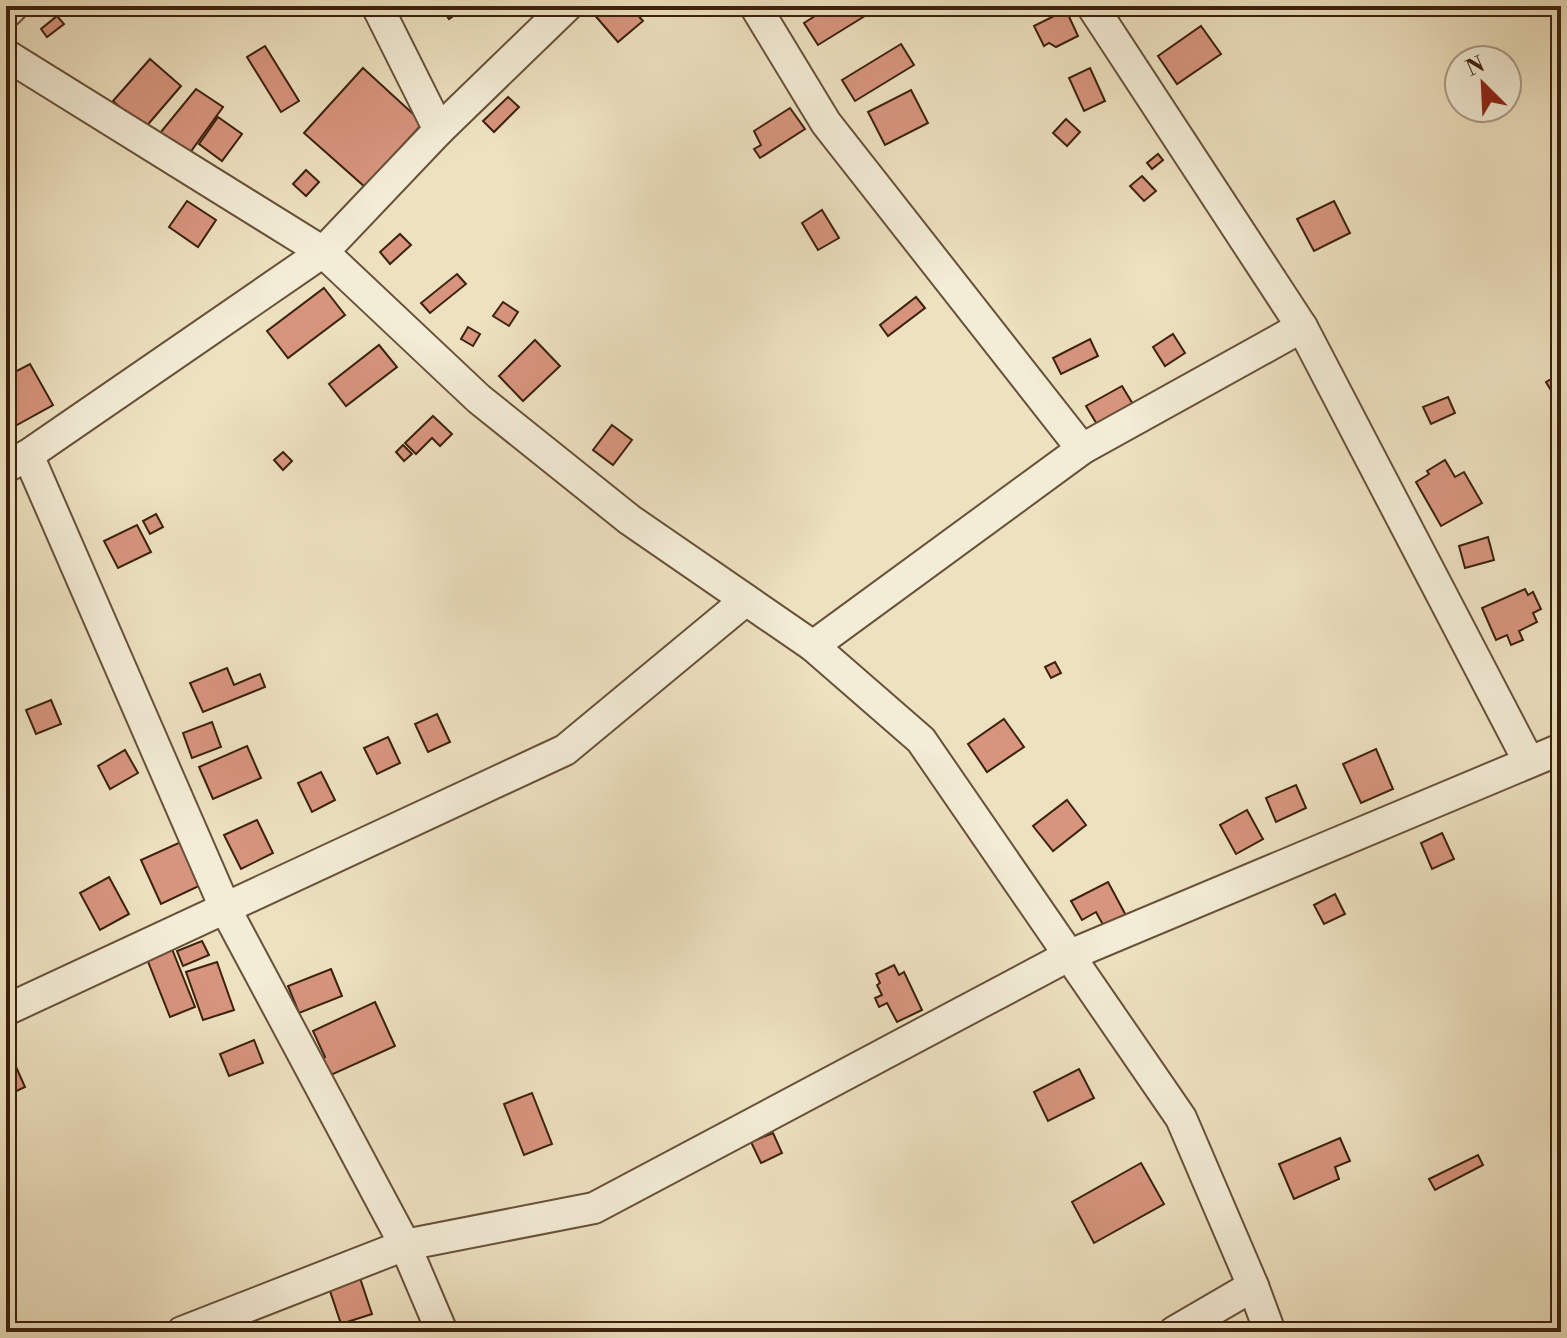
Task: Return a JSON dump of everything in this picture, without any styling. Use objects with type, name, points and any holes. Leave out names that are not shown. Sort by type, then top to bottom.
[{"type":"street","points":[[6,13],[13,6]]},
{"type":"street","points":[[377,6],[439,130]]},
{"type":"street","points":[[442,1332],[405,1245],[226,910],[17,461],[323,252],[439,130],[567,6]]},
{"type":"street","points":[[755,6],[826,123],[1082,449]]},
{"type":"street","points":[[1092,6],[1302,327],[1529,762]]},
{"type":"street","points":[[6,55],[323,252],[479,399],[630,520],[813,646],[921,740],[1181,1118],[1270,1332]]},
{"type":"street","points":[[813,646],[1082,449],[1302,327]]},
{"type":"street","points":[[6,1010],[565,750],[746,600]]},
{"type":"street","points":[[182,1332],[405,1245],[594,1208],[1070,955],[1561,749]]},
{"type":"street","points":[[1174,1332],[1253,1286]]},
{"type":"building","points":[[440,6],[467,6],[449,19]]},
{"type":"building","points":[[599,6],[630,6],[643,21],[618,42],[592,12]]},
{"type":"building","points":[[831,6],[881,6],[818,45],[804,23]]},
{"type":"building","points":[[1066,10],[1078,36],[1056,47],[1049,43],[1044,46],[1034,26]]},
{"type":"building","points":[[57,16],[64,24],[47,37],[41,29]]},
{"type":"building","points":[[1201,26],[1221,54],[1177,84],[1158,56]]},
{"type":"building","points":[[901,44],[914,65],[855,101],[842,80]]},
{"type":"building","points":[[265,46],[299,101],[281,112],[247,57]]},
{"type":"building","points":[[150,59],[181,86],[144,129],[113,101]]},
{"type":"building","points":[[363,68],[423,123],[365,187],[304,133]]},
{"type":"building","points":[[1090,68],[1105,101],[1084,111],[1069,78]]},
{"type":"building","points":[[196,89],[223,107],[189,154],[160,133]]},
{"type":"building","points":[[911,90],[928,123],[885,145],[868,112]]},
{"type":"building","points":[[508,97],[519,107],[494,132],[483,121]]},
{"type":"building","points":[[790,108],[805,129],[760,158],[754,149],[761,145],[754,131]]},
{"type":"building","points":[[218,117],[242,134],[222,161],[199,144]]},
{"type":"building","points":[[1066,119],[1080,132],[1067,146],[1053,133]]},
{"type":"building","points":[[1158,154],[1163,160],[1152,169],[1147,163]]},
{"type":"building","points":[[306,170],[319,182],[306,196],[293,184]]},
{"type":"building","points":[[1142,176],[1156,191],[1144,201],[1130,186]]},
{"type":"building","points":[[187,201],[216,220],[198,247],[169,227]]},
{"type":"building","points":[[1334,201],[1350,233],[1314,251],[1297,219]]},
{"type":"building","points":[[822,210],[839,238],[818,250],[802,223]]},
{"type":"building","points":[[400,234],[411,245],[390,264],[380,252]]},
{"type":"building","points":[[457,274],[466,284],[430,313],[421,303]]},
{"type":"building","points":[[324,288],[345,315],[288,358],[267,331]]},
{"type":"building","points":[[916,297],[925,308],[888,336],[880,325]]},
{"type":"building","points":[[503,302],[518,312],[509,326],[493,316]]},
{"type":"building","points":[[468,327],[480,334],[473,346],[461,339]]},
{"type":"building","points":[[1173,334],[1185,353],[1165,366],[1153,347]]},
{"type":"building","points":[[1090,339],[1098,356],[1061,374],[1053,358]]},
{"type":"building","points":[[535,340],[560,366],[523,401],[499,376]]},
{"type":"building","points":[[379,345],[397,367],[346,406],[329,384]]},
{"type":"building","points":[[8,361],[15,372],[30,364],[53,405],[17,425],[6,406]]},
{"type":"building","points":[[1561,373],[1561,405],[1560,405],[1546,382]]},
{"type":"building","points":[[1122,386],[1134,406],[1098,426],[1086,406]]},
{"type":"building","points":[[1448,397],[1455,413],[1431,424],[1423,407]]},
{"type":"building","points":[[433,416],[452,434],[440,446],[432,438],[416,454],[405,443]]},
{"type":"building","points":[[612,425],[632,440],[613,465],[593,450]]},
{"type":"building","points":[[403,445],[412,454],[404,461],[396,452]]},
{"type":"building","points":[[283,452],[292,461],[283,470],[274,460]]},
{"type":"building","points":[[1445,460],[1455,477],[1464,472],[1482,503],[1441,526],[1416,482]]},
{"type":"building","points":[[156,514],[163,527],[150,534],[143,521]]},
{"type":"building","points":[[137,525],[151,552],[118,568],[104,541]]},
{"type":"building","points":[[1488,537],[1494,560],[1465,568],[1459,546]]},
{"type":"building","points":[[1525,589],[1528,595],[1533,592],[1541,609],[1533,613],[1537,622],[1519,631],[1523,640],[1511,645],[1507,635],[1496,640],[1482,608]]},
{"type":"building","points":[[1055,662],[1061,673],[1051,678],[1045,667]]},
{"type":"building","points":[[227,668],[234,685],[260,674],[265,687],[203,712],[190,683]]},
{"type":"building","points":[[51,700],[61,724],[36,734],[26,710]]},
{"type":"building","points":[[437,714],[450,742],[428,752],[415,724]]},
{"type":"building","points":[[1004,719],[1024,747],[987,772],[968,744]]},
{"type":"building","points":[[212,722],[221,747],[192,758],[183,733]]},
{"type":"building","points":[[388,737],[400,763],[377,774],[364,748]]},
{"type":"building","points":[[247,746],[261,778],[213,799],[199,767]]},
{"type":"building","points":[[1376,749],[1393,789],[1361,803],[1343,764]]},
{"type":"building","points":[[125,750],[138,773],[110,789],[98,766]]},
{"type":"building","points":[[321,772],[335,800],[312,812],[298,783]]},
{"type":"building","points":[[1296,785],[1306,808],[1276,822],[1266,798]]},
{"type":"building","points":[[1067,800],[1086,825],[1053,851],[1033,826]]},
{"type":"building","points":[[1247,810],[1263,839],[1236,854],[1220,825]]},
{"type":"building","points":[[257,820],[273,853],[241,869],[224,835]]},
{"type":"building","points":[[1442,833],[1454,859],[1432,869],[1421,843]]},
{"type":"building","points":[[183,841],[203,884],[161,904],[141,860]]},
{"type":"building","points":[[109,877],[129,914],[100,930],[80,893]]},
{"type":"building","points":[[1108,882],[1129,921],[1107,932],[1096,912],[1082,920],[1071,901]]},
{"type":"building","points":[[1335,894],[1345,914],[1324,924],[1314,905]]},
{"type":"building","points":[[202,941],[209,955],[183,966],[177,951]]},
{"type":"building","points":[[172,949],[195,1007],[170,1017],[147,959]]},
{"type":"building","points":[[217,962],[234,1010],[203,1020],[186,972]]},
{"type":"building","points":[[894,965],[899,975],[904,972],[922,1010],[897,1022],[887,1003],[879,1007],[875,998],[882,995],[876,974]]},
{"type":"building","points":[[331,969],[342,996],[299,1013],[288,986]]},
{"type":"building","points":[[375,1002],[395,1046],[322,1079],[315,1062],[325,1057],[313,1031]]},
{"type":"building","points":[[254,1040],[263,1063],[229,1076],[220,1054]]},
{"type":"building","points":[[9,1051],[25,1087],[6,1096],[6,1052]]},
{"type":"building","points":[[1079,1069],[1094,1098],[1048,1121],[1034,1092]]},
{"type":"building","points":[[532,1093],[552,1144],[524,1155],[504,1104]]},
{"type":"building","points":[[773,1133],[782,1153],[761,1163],[751,1142]]},
{"type":"building","points":[[1340,1138],[1350,1161],[1335,1167],[1339,1179],[1294,1199],[1279,1164]]},
{"type":"building","points":[[1478,1155],[1483,1165],[1435,1190],[1429,1179]]},
{"type":"building","points":[[1141,1163],[1164,1204],[1094,1243],[1072,1202]]},
{"type":"building","points":[[360,1278],[372,1314],[341,1324],[329,1288]]}]
